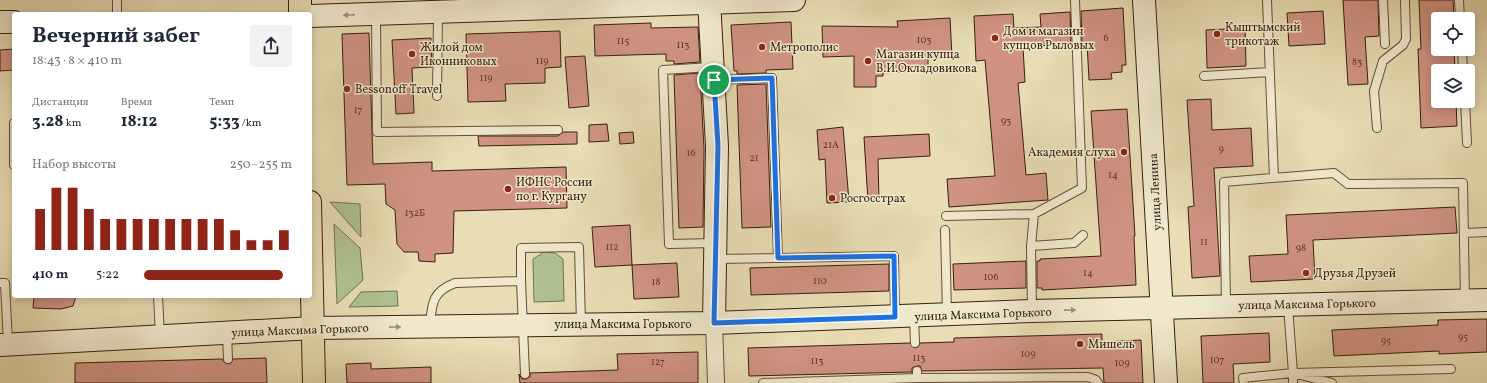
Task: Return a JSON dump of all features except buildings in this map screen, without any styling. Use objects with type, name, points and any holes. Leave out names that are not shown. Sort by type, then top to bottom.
[{"type":"main road","points":[[300,0],[300,12]]},
{"type":"main road","points":[[312,265],[314,383]]},
{"type":"street","points":[[312,16],[376,14],[406,10],[438,13],[517,4],[794,0]]},
{"type":"street","name":"улица Ленина","points":[[1144,0],[1166,383]]},
{"type":"street","points":[[709,2],[718,146],[714,323],[716,383]]},
{"type":"street","points":[[0,22],[12,22]]},
{"type":"street","name":"улица Максима Горького","points":[[4,345],[314,328],[522,324],[714,323],[947,316],[1032,311],[1487,300]]},
{"type":"lane","points":[[117,0],[117,12]]},
{"type":"lane","points":[[946,216],[1034,214],[1082,188],[1075,0]]},
{"type":"lane","points":[[1267,0],[1274,178]]},
{"type":"lane","points":[[1383,0],[1385,44]]},
{"type":"lane","points":[[1377,128],[1374,91],[1383,61],[1403,45],[1406,39],[1405,0]]},
{"type":"lane","points":[[1459,0],[1460,12]]},
{"type":"lane","points":[[437,96],[438,13]]},
{"type":"lane","points":[[376,14],[377,132],[558,130]]},
{"type":"lane","points":[[778,258],[772,78],[663,70],[669,244],[778,258],[894,256],[904,317],[915,343]]},
{"type":"lane","points":[[1204,76],[1270,72]]},
{"type":"lane","points":[[1465,108],[1467,143]]},
{"type":"lane","points":[[1226,306],[1224,182],[1334,173],[1348,184],[1463,183],[1465,301]]},
{"type":"lane","points":[[1032,311],[1031,246],[1034,214]]},
{"type":"lane","points":[[945,230],[947,316]]},
{"type":"lane","points":[[1464,232],[1487,232]]},
{"type":"lane","points":[[1031,246],[1074,243],[1083,235]]},
{"type":"lane","points":[[525,374],[522,324],[521,248],[579,247],[581,324]]},
{"type":"lane","points":[[430,326],[432,304],[437,293],[446,286],[455,283],[521,281]]},
{"type":"lane","points":[[0,283],[5,283],[4,345]]},
{"type":"lane","points":[[158,298],[160,337]]},
{"type":"lane","points":[[1288,305],[1294,373],[1293,383]]},
{"type":"lane","points":[[227,333],[228,359]]},
{"type":"lane","points":[[1244,383],[1243,378],[1294,373],[1451,368]]},
{"type":"lane","points":[[1294,373],[1332,383]]},
{"type":"lane","points":[[763,383],[917,375],[955,380],[1088,377],[1096,380],[1098,383]]},
{"type":"green space","points":[[330,202],[360,204],[361,237]]},
{"type":"green space","points":[[334,224],[360,248],[363,280],[337,304]]},
{"type":"green space","points":[[544,252],[555,253],[563,259],[564,301],[534,302],[533,259]]},
{"type":"green space","points":[[397,291],[398,306],[349,307],[361,292]]},
{"type":"place","name":"Кыштымский трикотаж","points":[[1217,34]]},
{"type":"place","name":"Дом и магазин купцов Рыловых","points":[[995,38]]},
{"type":"place","name":"Метрополис","points":[[762,47]]},
{"type":"place","name":"Жилой дом Иконниковых","points":[[412,54]]},
{"type":"place","name":"Магазин купца В.И.Окладовикова","points":[[868,61]]},
{"type":"place","name":"Bessonoff Travel","points":[[347,89]]},
{"type":"place","name":"Академия слуха","points":[[1124,152]]},
{"type":"place","name":"ИФНС России по г. Кургану","points":[[508,189]]},
{"type":"place","name":"Росгосстрах","points":[[832,198]]},
{"type":"place","name":"Друзья Друзей","points":[[1306,273]]},
{"type":"place","name":"Мишель","points":[[1080,344]]},
{"type":"route","points":[[772,78],[778,258],[894,256],[895,317],[714,323],[718,146],[714,80],[772,78]]}]
